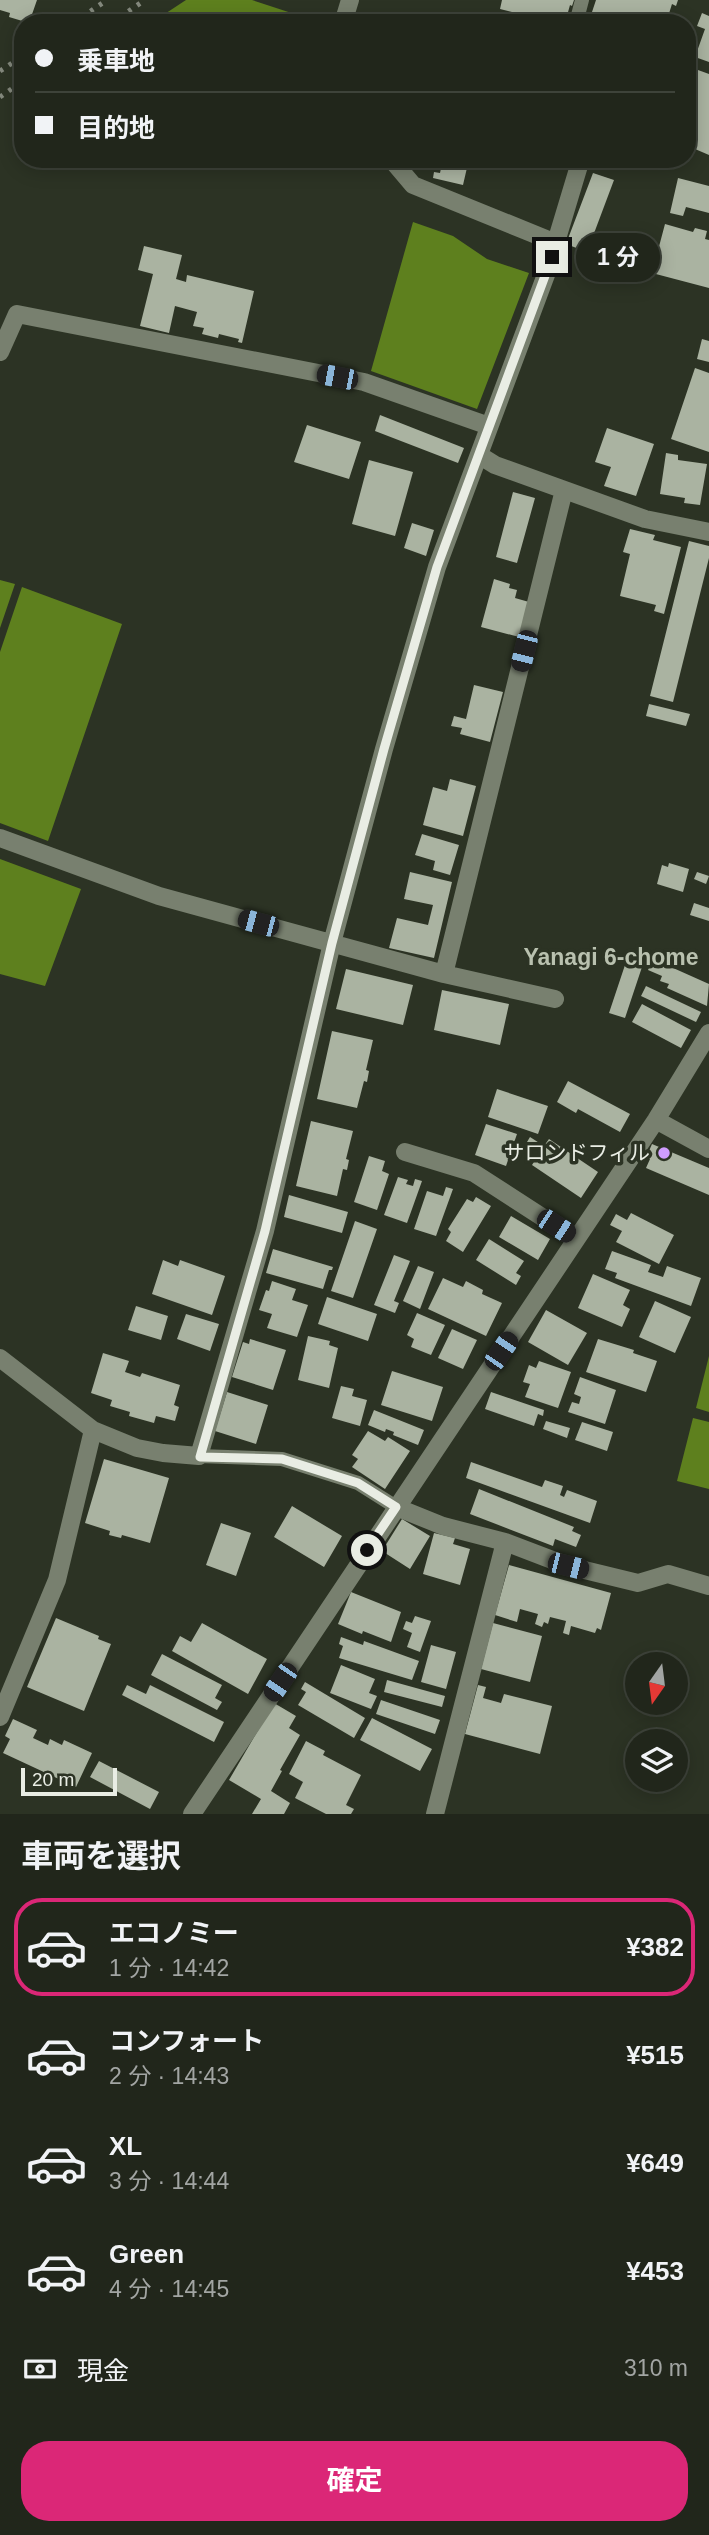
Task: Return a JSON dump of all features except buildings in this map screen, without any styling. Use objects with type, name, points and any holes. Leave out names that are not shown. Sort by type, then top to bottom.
[{"type":"street","points":[[399,168],[413,185],[556,243]]},
{"type":"street","points":[[0,1358],[93,1430],[137,1448],[200,1457],[265,1231],[332,943],[437,567],[556,243],[578,168]]},
{"type":"street","points":[[2,341],[17,314],[364,383],[489,426]]},
{"type":"street","points":[[480,455],[495,465],[645,519],[709,532]]},
{"type":"street","points":[[444,974],[564,490]]},
{"type":"street","points":[[0,838],[159,896],[444,974],[555,999]]},
{"type":"street","points":[[192,1814],[656,1120],[709,1033]]},
{"type":"street","points":[[656,1120],[709,1149]]},
{"type":"street","points":[[405,1152],[474,1173],[576,1240]]},
{"type":"street","points":[[0,1717],[57,1580],[93,1430]]},
{"type":"street","points":[[396,1507],[443,1526],[505,1542],[568,1566],[638,1583],[668,1574],[709,1586]]},
{"type":"street","points":[[435,1814],[505,1542]]},
{"type":"lane","points":[[200,1457],[282,1459],[358,1483],[396,1507]]},
{"type":"shaded area","points":[[186,0],[252,0],[295,14],[165,14]]},
{"type":"shaded area","points":[[413,222],[453,236],[487,259],[529,273],[477,409],[371,371]]},
{"type":"shaded area","points":[[0,580],[15,584],[0,628]]},
{"type":"shaded area","points":[[22,587],[122,624],[48,841],[0,823],[0,652]]},
{"type":"shaded area","points":[[0,859],[81,889],[45,986],[0,974]]},
{"type":"shaded area","points":[[709,1356],[709,1412],[696,1408]]},
{"type":"shaded area","points":[[693,1418],[709,1422],[709,1489],[677,1481]]},
{"type":"railway","points":[[86,14],[107,0]]},
{"type":"railway","points":[[124,14],[145,0]]},
{"type":"railway","points":[[0,71],[14,62]]},
{"type":"railway","points":[[0,97],[14,87]]},
{"type":"place","name":"サロンドフィル","points":[[664,1153]]},
{"type":"district","name":"Yanagi 6-chome","points":[[611,957]]},
{"type":"route","points":[[367,1550],[396,1507],[358,1483],[282,1459],[200,1457],[265,1231],[332,943],[437,567],[552,257]]}]
